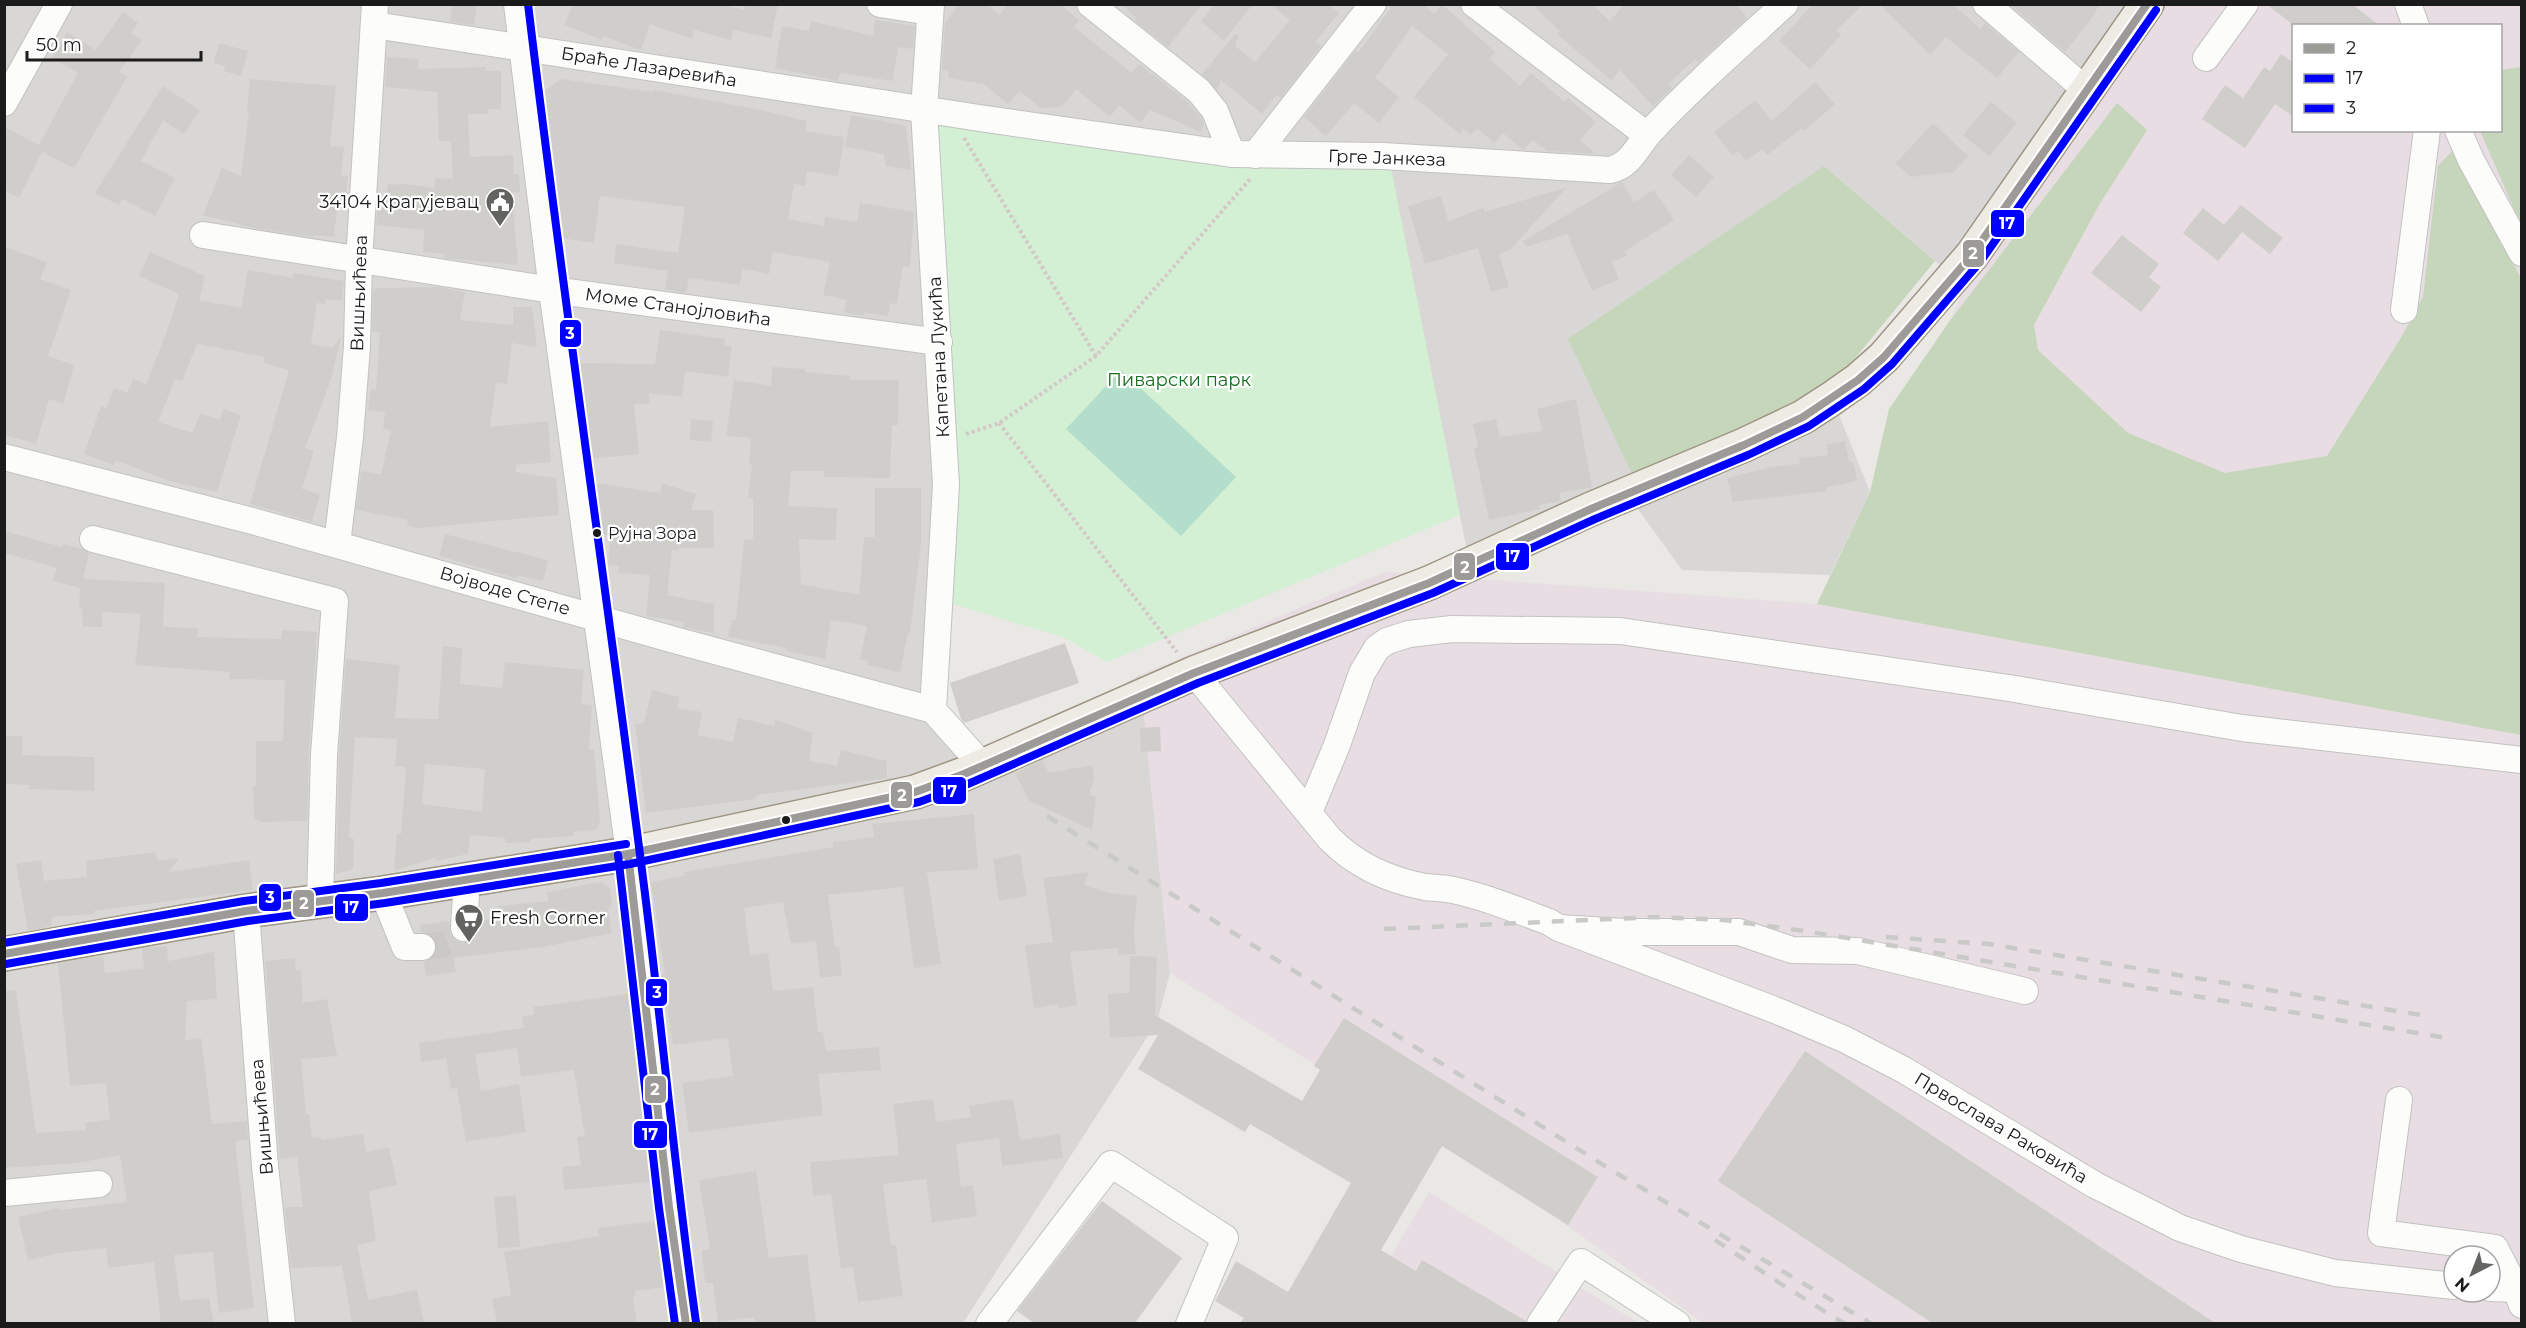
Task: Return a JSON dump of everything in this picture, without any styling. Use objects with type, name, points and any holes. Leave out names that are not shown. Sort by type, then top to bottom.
[{"type":"main road","points":[[4,954],[246,911],[383,893],[628,854],[880,801],[930,787],[1194,673],[1429,583],[1591,509],[1744,445],[1803,417],[1858,380],[1884,357],[1954,277],[1986,235],[2147,4]]},
{"type":"street","points":[[4,103],[59,4]]},
{"type":"street","points":[[517,4],[552,290],[598,618],[669,1207],[686,1323]]},
{"type":"street","points":[[879,4],[931,8]]},
{"type":"street","points":[[1090,4],[1199,91],[1252,154],[1373,4]]},
{"type":"street","points":[[1474,4],[1647,135]]},
{"type":"street","name":"Грге Јанкеза","points":[[924,110],[1252,154],[1383,156],[1619,169],[1629,161],[1647,135],[1688,93],[1785,4]]},
{"type":"street","points":[[1986,4],[2086,90]]},
{"type":"street","points":[[2206,58],[2246,4]]},
{"type":"street","points":[[2408,4],[2415,24]]},
{"type":"street","name":"Капетана Лукића","points":[[931,8],[924,110],[946,485],[933,710]]},
{"type":"street","name":"Браће Лазаревића","points":[[375,15],[523,47],[924,110]]},
{"type":"street","name":"Вишњићева","points":[[337,544],[351,425],[357,346],[359,261],[375,15]]},
{"type":"street","points":[[2404,309],[2427,132]]},
{"type":"street","points":[[2459,132],[2471,160],[2522,253]]},
{"type":"street","name":"Моме Станојловића","points":[[203,235],[552,290],[939,342]]},
{"type":"street","name":"Војводе Степе","points":[[4,457],[337,544],[933,710]]},
{"type":"street","points":[[93,539],[335,601],[324,755],[320,901]]},
{"type":"street","points":[[1309,812],[1369,658],[1387,641],[1409,634],[1452,629],[1620,630],[2009,688],[2242,728],[2522,760]]},
{"type":"street","name":"Првослава Раковића","points":[[1194,673],[1329,838],[1346,855],[1370,870],[1396,880],[1427,887],[1450,889],[1479,897],[1549,922],[1559,928],[1844,1039],[1904,1070],[2095,1185],[2180,1228],[2241,1249],[2335,1273],[2442,1285]]},
{"type":"street","points":[[933,710],[982,765]]},
{"type":"street","points":[[464,928],[467,878]]},
{"type":"street","points":[[383,893],[405,947],[422,947]]},
{"type":"street","name":"Вишњићева","points":[[246,911],[265,1166],[282,1323]]},
{"type":"street","name":"Првослава Раковића","points":[[1559,928],[1625,932],[1739,932],[1792,950],[1858,951],[2025,991]]},
{"type":"street","points":[[2399,1100],[2381,1233],[2495,1248],[2520,1294]]},
{"type":"street","points":[[989,1323],[1111,1164],[1225,1238],[1189,1323]]},
{"type":"street","points":[[4,1193],[99,1184]]},
{"type":"street","points":[[1540,1323],[1581,1262],[1677,1323]]},
{"type":"street","points":[[2502,1290],[2520,1294]]},
{"type":"path","points":[[953,114],[967,144],[1096,356]]},
{"type":"path","points":[[944,442],[999,423],[1096,356],[1252,154]]},
{"type":"path","points":[[999,423],[1194,673]]},
{"type":"shaded area","points":[[5,5],[2137,5],[1954,277],[1824,166],[1829,390],[1870,492],[1830,575],[1682,570],[1627,494],[1470,564],[1383,156],[940,603],[934,710],[982,765],[1140,675],[1170,973],[1157,1022],[963,1323],[5,1324]]},
{"type":"shaded area","points":[[2144,5],[2521,5],[2521,1323],[1703,1323],[1548,1212],[1170,973],[1140,675],[1385,572],[1817,604],[1991,232]]},
{"type":"shaded area","points":[[1429,1192],[1638,1323],[1351,1324]]},
{"type":"green space","points":[[2522,67],[2521,225],[2480,132],[2502,132],[2502,70]]},
{"type":"green space","points":[[2117,103],[2147,130],[2099,205],[2034,325],[2038,350],[2128,433],[2225,473],[2327,456],[2402,336],[2423,297],[2438,166],[2452,151],[2521,278],[2521,735],[1817,604],[1870,492],[1889,409],[1949,322]]},
{"type":"green space","name":"Пиварски парк","points":[[931,112],[1389,158],[1460,515],[1107,662],[1063,637],[946,602]]},
{"type":"green space","points":[[1824,166],[1935,261],[1829,390],[1635,480],[1568,339]]},
{"type":"green space","points":[[1121,370],[1236,477],[1181,536],[1066,429]]},
{"type":"building","points":[[452,4],[477,4],[474,25],[450,22]]},
{"type":"building","points":[[573,4],[721,4],[744,10],[745,4],[778,4],[771,38],[733,30],[731,40],[694,30],[692,39],[650,24],[641,50],[603,36],[602,40],[564,25]]},
{"type":"building","points":[[959,4],[987,4],[1000,15],[1008,4],[1060,4],[1079,20],[1074,27],[1132,73],[1139,64],[1188,102],[1202,119],[1204,124],[1201,132],[1150,110],[1141,123],[1119,105],[1110,117],[1076,89],[1062,107],[1041,108],[1019,91],[1008,104],[984,84],[948,78],[949,72],[942,70],[945,23]]},
{"type":"building","points":[[1120,4],[1202,4],[1168,47],[1135,21],[1137,18]]},
{"type":"building","points":[[1215,4],[1253,4],[1224,41],[1201,21]]},
{"type":"building","points":[[1270,4],[1329,4],[1339,13],[1315,42],[1321,46],[1281,98],[1277,95],[1262,114],[1221,80],[1217,90],[1202,74],[1235,34],[1239,36],[1235,46],[1255,62],[1290,20]]},
{"type":"building","points":[[1388,4],[1428,4],[1426,7],[1434,14],[1442,4],[1495,52],[1490,59],[1520,86],[1531,73],[1565,102],[1568,98],[1596,122],[1580,140],[1596,154],[1548,151],[1533,140],[1523,150],[1503,133],[1494,143],[1477,128],[1471,135],[1463,129],[1460,134],[1414,97],[1448,54],[1412,26],[1375,78],[1399,97],[1379,123],[1354,103],[1326,136],[1304,117],[1355,51],[1358,53],[1391,8]]},
{"type":"building","points":[[1532,4],[1591,4],[1610,21],[1625,4],[1735,4],[1747,18],[1698,63],[1695,59],[1668,84],[1672,88],[1653,106],[1620,70],[1611,80],[1557,34],[1560,31]]},
{"type":"building","points":[[1813,4],[1864,4],[1836,30],[1841,35],[1810,69],[1779,41]]},
{"type":"building","points":[[1879,4],[1953,4],[1980,29],[1985,23],[2019,52],[1997,78],[1946,37],[1930,55]]},
{"type":"building","points":[[2010,4],[2100,4],[2065,52]]},
{"type":"building","points":[[2266,4],[2352,4],[2377,24],[2292,24]]},
{"type":"building","points":[[123,12],[138,23],[131,33],[142,40],[119,72],[127,77],[74,168],[42,152],[19,198],[4,190],[4,127],[39,145],[78,73],[52,58],[67,32],[96,50]]},
{"type":"building","points":[[875,20],[915,26],[913,49],[898,47],[893,81],[840,73],[838,81],[775,68],[782,26],[809,31],[811,21],[873,36]]},
{"type":"building","points":[[219,43],[248,51],[241,76],[224,71],[225,66],[214,63]]},
{"type":"building","points":[[2281,54],[2292,62],[2292,116],[2275,104],[2245,148],[2202,119],[2225,85],[2243,98],[2264,67],[2270,71]]},
{"type":"building","points":[[387,57],[419,59],[418,69],[486,67],[486,71],[501,71],[501,109],[488,109],[488,114],[468,114],[470,157],[513,155],[514,174],[519,174],[520,192],[512,192],[518,265],[444,258],[445,254],[423,252],[424,230],[376,225],[378,194],[386,195],[388,184],[397,185],[398,183],[434,188],[435,178],[453,179],[451,141],[439,141],[437,92],[385,87]]},
{"type":"building","points":[[250,79],[336,86],[330,146],[344,147],[341,175],[348,176],[345,202],[338,201],[334,237],[313,235],[313,237],[254,228],[203,215],[222,168],[241,176],[249,111],[247,111]]},
{"type":"building","points":[[561,79],[653,92],[654,90],[756,109],[807,121],[805,131],[844,137],[838,176],[807,171],[805,186],[794,184],[788,219],[824,226],[825,217],[857,222],[860,203],[914,212],[910,267],[903,266],[897,304],[890,303],[888,316],[864,312],[863,316],[844,312],[847,300],[823,295],[830,262],[773,252],[769,274],[742,269],[740,285],[689,278],[686,293],[665,289],[668,271],[614,263],[616,244],[678,253],[685,207],[600,196],[594,243],[561,238],[554,187],[556,171],[549,138],[544,91]]},
{"type":"building","points":[[1815,82],[1835,104],[1804,131],[1802,128],[1767,155],[1762,149],[1746,161],[1738,151],[1733,156],[1714,132],[1755,100],[1772,121]]},
{"type":"building","points":[[163,86],[200,110],[184,134],[163,120],[141,161],[175,178],[155,216],[122,199],[119,205],[95,193]]},
{"type":"building","points":[[1991,102],[2017,123],[1989,156],[1963,135]]},
{"type":"building","points":[[851,115],[906,126],[911,170],[886,166],[884,154],[845,147]]},
{"type":"building","points":[[1933,123],[1968,156],[1954,172],[1911,177],[1896,163]]},
{"type":"building","points":[[1689,155],[1714,177],[1696,197],[1671,175]]},
{"type":"building","points":[[1622,182],[1634,202],[1654,190],[1674,220],[1625,251],[1627,256],[1612,262],[1619,279],[1592,291],[1567,234],[1526,247],[1523,241]]},
{"type":"building","points":[[1567,187],[1510,250],[1499,254],[1509,287],[1491,292],[1478,248],[1425,264],[1408,206],[1441,196],[1448,221],[1483,208],[1485,212]]},
{"type":"building","points":[[2241,205],[2283,238],[2270,254],[2242,232],[2218,261],[2183,233],[2203,208],[2224,225]]},
{"type":"building","points":[[2122,235],[2159,264],[2149,277],[2161,287],[2141,312],[2091,273]]},
{"type":"building","points":[[4,247],[47,262],[40,279],[71,290],[48,356],[74,365],[63,404],[49,399],[36,444],[4,435]]},
{"type":"building","points":[[150,252],[205,276],[199,300],[241,308],[248,270],[293,278],[293,273],[344,281],[342,301],[326,299],[325,304],[317,303],[311,344],[333,348],[341,336],[331,380],[305,448],[314,451],[302,489],[320,494],[312,522],[250,504],[289,370],[263,363],[265,357],[197,344],[182,381],[175,379],[158,422],[193,433],[200,413],[220,420],[223,409],[241,415],[217,492],[169,481],[116,460],[114,465],[84,454],[101,406],[106,408],[114,388],[127,393],[133,379],[146,384],[179,294],[139,276]]},
{"type":"building","points":[[439,287],[465,292],[460,320],[513,325],[513,307],[532,307],[537,347],[512,343],[507,384],[496,383],[490,427],[548,421],[551,462],[516,465],[516,472],[556,478],[559,515],[419,528],[407,525],[408,520],[356,510],[361,471],[381,474],[391,430],[383,429],[385,412],[368,410],[371,389],[376,389],[380,332],[372,332],[373,292],[376,288]]},
{"type":"building","points":[[660,330],[725,339],[724,345],[732,346],[728,377],[685,371],[682,397],[649,393],[649,404],[634,404],[639,454],[590,459],[577,363],[655,364]]},
{"type":"building","points":[[772,367],[850,376],[850,380],[899,380],[898,425],[892,425],[890,478],[824,477],[824,471],[791,471],[788,506],[837,508],[836,540],[799,539],[801,584],[859,595],[864,537],[875,537],[875,488],[921,488],[921,544],[910,633],[908,633],[900,672],[867,665],[868,661],[860,660],[867,626],[831,620],[825,659],[786,651],[787,648],[728,637],[732,620],[736,620],[744,540],[753,539],[753,498],[748,498],[752,465],[749,464],[751,438],[726,436],[734,380],[771,386]]},
{"type":"building","points":[[1576,399],[1592,487],[1559,493],[1561,501],[1539,505],[1540,509],[1489,520],[1474,448],[1478,447],[1473,424],[1496,419],[1500,437],[1542,431],[1537,409]]},
{"type":"building","points":[[691,419],[713,421],[711,442],[690,440]]},
{"type":"building","points":[[1845,441],[1849,462],[1853,461],[1857,481],[1827,487],[1827,491],[1733,502],[1727,478],[1771,467],[1800,464],[1799,458],[1828,455],[1827,444]]},
{"type":"building","points":[[595,483],[661,493],[661,483],[696,494],[691,510],[713,510],[714,548],[672,550],[667,595],[714,604],[714,633],[683,627],[684,622],[646,616],[650,575],[618,573],[619,566],[608,565],[610,536],[604,535]]},
{"type":"building","points":[[4,531],[62,547],[63,544],[82,549],[89,554],[83,579],[165,583],[163,627],[198,628],[197,637],[281,639],[282,630],[317,632],[307,821],[260,822],[254,818],[253,786],[256,786],[256,741],[283,741],[285,680],[229,679],[230,672],[135,665],[141,614],[102,612],[102,627],[83,627],[82,609],[79,608],[80,588],[53,581],[57,568],[4,553]]},
{"type":"building","points":[[445,534],[548,560],[543,581],[517,575],[516,578],[439,556]]},
{"type":"building","points":[[1065,643],[1079,683],[964,723],[950,683]]},
{"type":"building","points":[[443,646],[462,648],[460,684],[502,688],[505,662],[584,670],[581,704],[592,705],[589,750],[594,750],[600,822],[596,830],[573,832],[573,836],[505,843],[505,838],[470,835],[468,854],[436,861],[437,857],[394,871],[397,833],[401,834],[406,767],[395,766],[397,739],[355,737],[349,838],[354,839],[353,869],[336,874],[339,756],[346,659],[400,665],[395,718],[438,719]],"holes":[[[425,764],[485,769],[482,812],[422,804]]]},
{"type":"building","points":[[652,690],[680,697],[677,708],[702,712],[698,735],[733,742],[738,718],[775,726],[775,720],[813,733],[809,761],[837,766],[841,750],[887,761],[887,778],[756,795],[755,799],[646,813],[635,724],[644,723]]},
{"type":"building","points":[[1160,727],[1161,751],[1141,752],[1140,728]]},
{"type":"building","points":[[4,736],[23,736],[22,755],[95,757],[94,791],[29,789],[30,785],[4,784]]},
{"type":"building","points":[[1042,760],[1049,773],[1092,765],[1094,778],[1089,794],[1096,797],[1092,830],[1030,801],[1015,774]]},
{"type":"building","points":[[974,814],[978,869],[927,872],[941,964],[914,968],[903,887],[828,895],[835,947],[839,947],[842,975],[820,978],[816,941],[791,944],[783,902],[744,908],[750,955],[768,953],[773,991],[813,987],[818,1032],[823,1032],[826,1051],[879,1047],[881,1070],[818,1074],[823,1115],[689,1133],[682,1083],[733,1076],[728,1038],[673,1045],[661,975],[665,974],[651,882],[685,876],[684,872],[833,847],[833,842],[874,837],[872,824]]},
{"type":"building","points":[[156,852],[157,861],[179,858],[169,872],[249,860],[253,890],[94,911],[94,914],[51,917],[52,926],[28,931],[16,864],[41,860],[44,881],[87,877],[86,861]]},
{"type":"building","points":[[1020,854],[1027,896],[999,901],[993,859]]},
{"type":"building","points":[[1089,872],[1084,885],[1109,893],[1137,896],[1134,931],[1136,954],[1118,955],[1118,948],[1070,952],[1077,1005],[1059,1008],[1058,1004],[1034,1008],[1025,945],[1053,942],[1043,878]]},
{"type":"building","points":[[600,882],[610,888],[612,904],[608,910],[612,933],[543,947],[454,958],[456,972],[426,976],[424,962],[435,955],[437,946],[430,934],[421,932],[420,925],[449,921],[450,934],[455,940],[463,943],[470,942],[477,936],[479,921],[499,918],[498,906],[548,901],[547,892]]},
{"type":"building","points":[[167,946],[168,961],[214,952],[217,999],[187,1001],[185,1040],[201,1038],[212,1124],[247,1121],[248,1140],[235,1141],[254,1308],[219,1313],[213,1252],[174,1255],[180,1301],[209,1298],[214,1323],[161,1323],[154,1262],[108,1268],[106,1248],[59,1253],[28,1260],[18,1217],[60,1208],[60,1210],[127,1202],[120,1155],[78,1163],[4,1168],[4,991],[16,990],[36,1133],[86,1130],[85,1123],[110,1119],[106,1083],[70,1086],[58,963],[103,956],[105,973],[144,968],[142,948]]},
{"type":"building","points":[[1130,956],[1157,957],[1155,1015],[1302,1101],[1320,1070],[1314,1066],[1344,1018],[1598,1177],[1568,1225],[1442,1146],[1381,1250],[1416,1271],[1422,1260],[1526,1321],[1525,1323],[1240,1323],[1244,1318],[1215,1301],[1236,1261],[1288,1292],[1351,1183],[1250,1124],[1245,1132],[1138,1069],[1158,1035],[1110,1038],[1108,994],[1129,993]]},
{"type":"building","points":[[295,958],[296,971],[301,970],[303,1003],[327,999],[337,1056],[301,1059],[306,1115],[309,1114],[312,1138],[321,1137],[321,1140],[363,1134],[366,1152],[389,1147],[397,1185],[369,1191],[376,1241],[357,1245],[368,1300],[417,1290],[424,1323],[352,1323],[342,1266],[291,1268],[285,1207],[303,1207],[297,1157],[280,1159],[265,961]]},
{"type":"building","points":[[628,994],[651,1182],[564,1190],[562,1167],[581,1165],[577,1137],[585,1136],[574,1070],[521,1077],[517,1048],[475,1054],[481,1091],[519,1084],[526,1132],[466,1142],[457,1088],[451,1089],[446,1058],[421,1062],[419,1043],[524,1028],[522,1016],[534,1015],[533,1007]]},
{"type":"building","points":[[1805,1051],[2215,1323],[1932,1323],[1718,1181]]},
{"type":"building","points":[[933,1099],[936,1122],[971,1117],[969,1106],[1013,1099],[1020,1140],[1060,1134],[1063,1158],[1002,1166],[999,1138],[956,1144],[961,1187],[973,1185],[977,1216],[932,1223],[926,1179],[883,1184],[891,1245],[896,1245],[903,1296],[858,1302],[853,1267],[841,1268],[831,1194],[813,1196],[810,1162],[899,1155],[893,1104]]},
{"type":"building","points":[[756,1171],[769,1258],[807,1254],[816,1323],[755,1323],[754,1317],[718,1322],[713,1283],[705,1283],[702,1250],[710,1249],[699,1180]]},
{"type":"building","points":[[516,1195],[520,1247],[498,1248],[494,1197]]},
{"type":"building","points":[[1102,1201],[1182,1258],[1135,1323],[1034,1323],[1017,1311]]},
{"type":"building","points":[[656,1221],[663,1287],[635,1291],[636,1297],[633,1297],[637,1323],[497,1323],[492,1299],[511,1295],[504,1252],[599,1236],[598,1228]]},
{"type":"tunnel","points":[[422,947],[451,941],[464,928]]},
{"type":"railway","points":[[1047,816],[1613,1171],[1872,1324]]},
{"type":"railway","points":[[1384,929],[1656,917],[1724,920],[1805,931],[2447,1038]]},
{"type":"railway","points":[[1886,937],[1989,944],[2421,1015]]},
{"type":"railway","points":[[1715,1240],[1845,1324]]},
{"type":"transit line","name":"3","points":[[528,4],[643,878],[696,1322]]},
{"type":"transit line","name":"2","points":[[4,954],[246,911],[383,893],[628,854],[915,792],[964,774],[1194,673],[1429,583],[1591,509],[1744,445],[1803,417],[1858,380],[1884,357],[1972,255],[2147,4]]},
{"type":"transit line","name":"17","points":[[6,964],[248,921],[385,903],[630,864],[919,802],[968,784],[1198,683],[1433,593],[1595,519],[1748,455],[1809,426],[1864,389],[1892,364],[1981,261],[2156,10]]},
{"type":"transit line","name":"3","points":[[4,943],[244,901],[381,883],[626,844]]},
{"type":"transit line","name":"2","points":[[628,854],[669,1207],[686,1324]]},
{"type":"transit line","name":"17","points":[[618,855],[659,1208],[675,1324]]},
{"type":"place","name":"34104 Крагујевац","points":[[500,228]]},
{"type":"place","name":"Рујна Зора","points":[[597,533]]},
{"type":"place","name":"Fresh Corner","points":[[469,944]]}]
